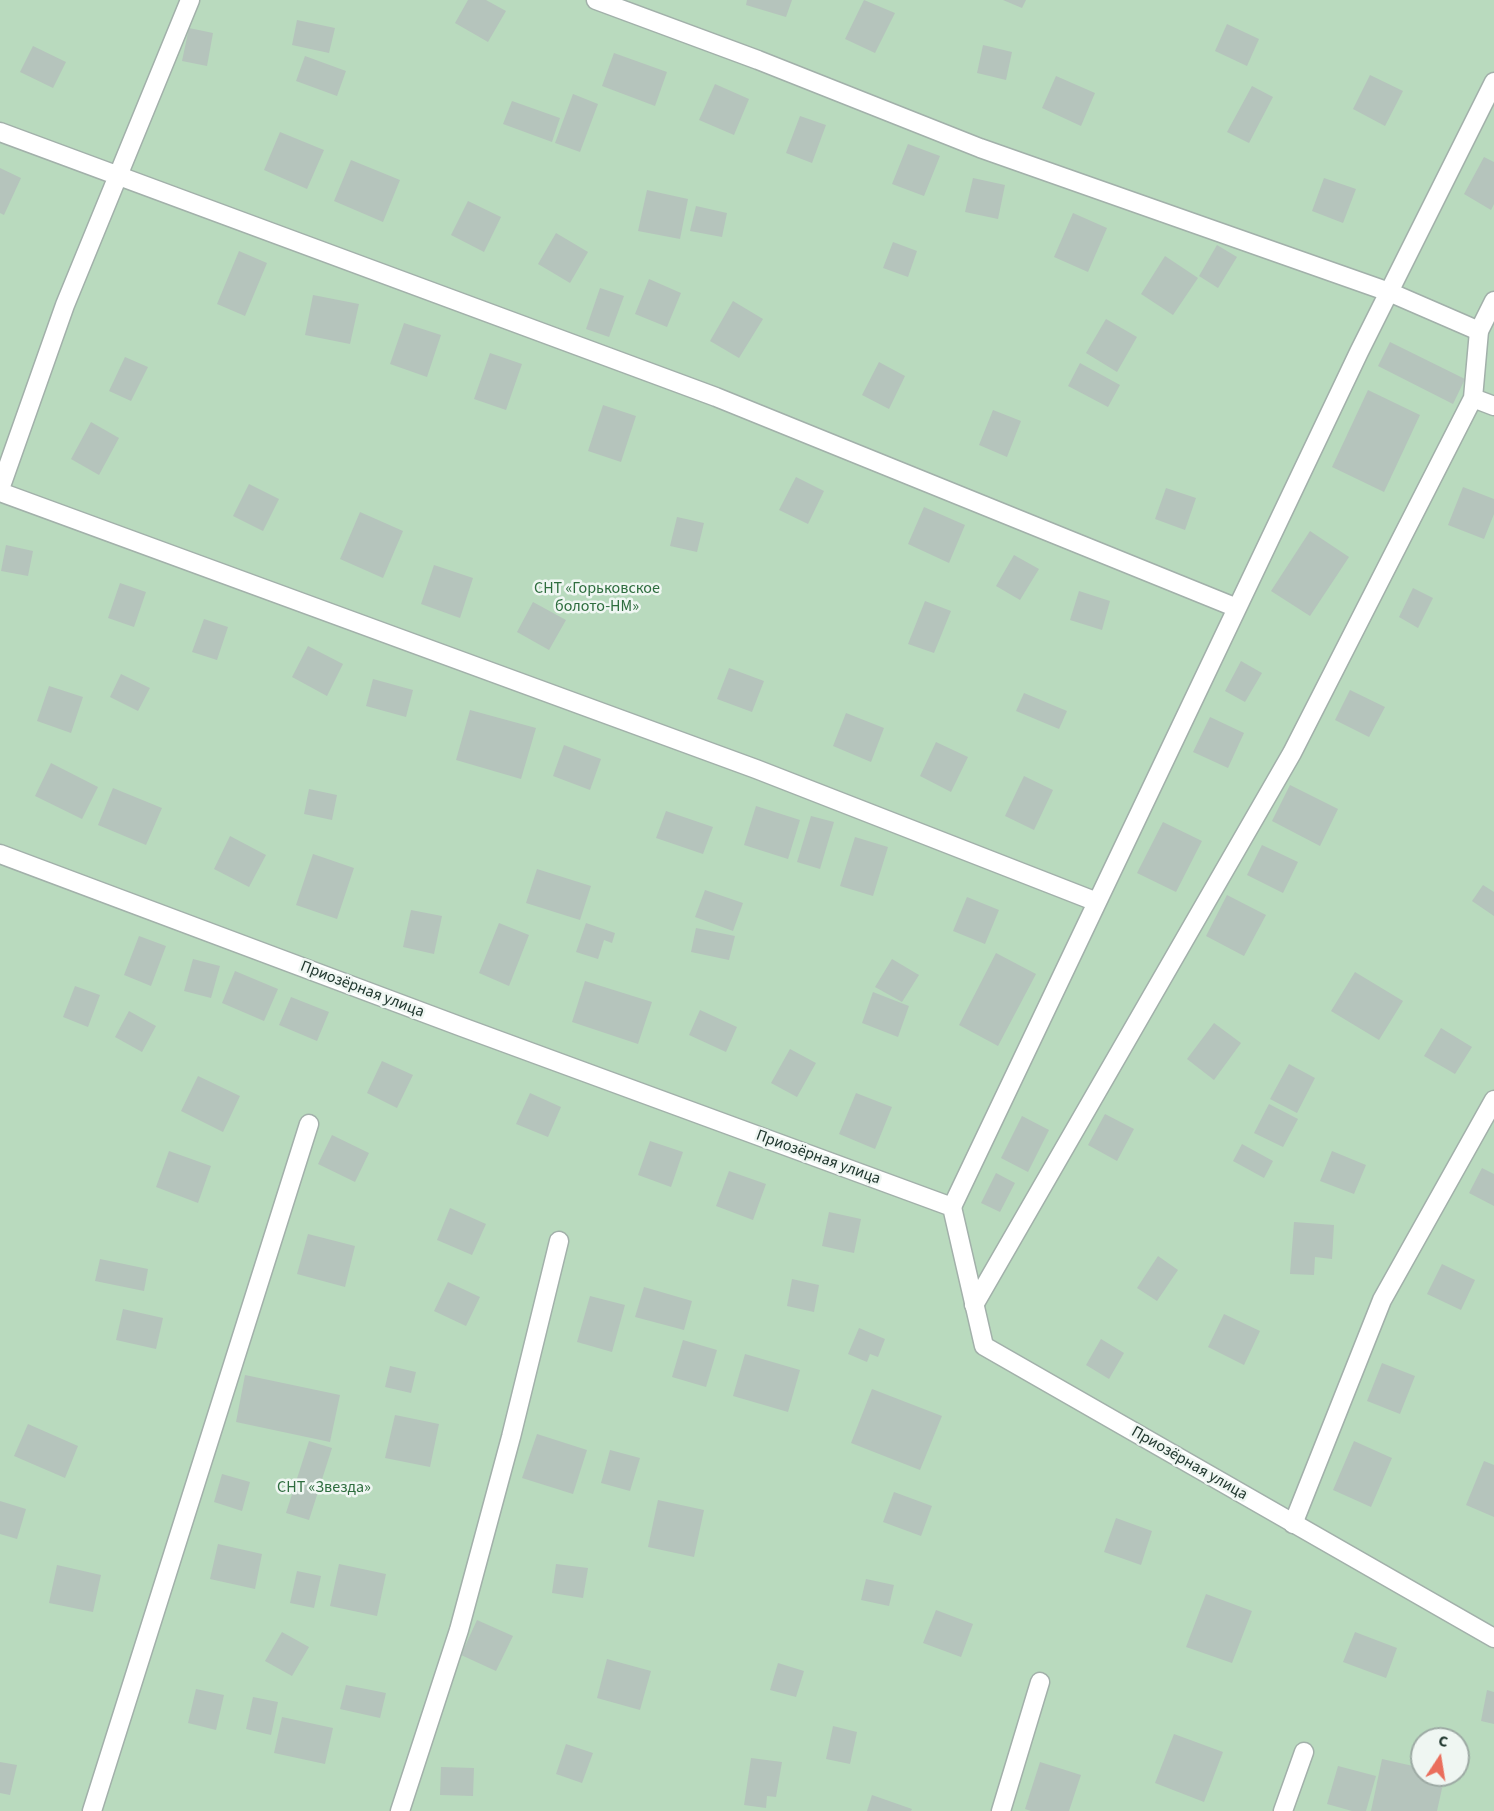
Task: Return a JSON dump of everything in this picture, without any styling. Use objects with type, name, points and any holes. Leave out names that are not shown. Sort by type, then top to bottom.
[{"type":"street","points":[[190,0],[65,305],[0,491],[756,769],[1097,902]]},
{"type":"street","points":[[596,0],[758,60],[980,148],[1389,292],[1479,331]]},
{"type":"street","points":[[952,1207],[1389,292],[1494,82]]},
{"type":"street","points":[[0,132],[716,396],[1237,608]]},
{"type":"street","points":[[974,1305],[1292,753],[1473,398],[1479,331],[1494,301]]},
{"type":"street","points":[[1473,398],[1494,406]]},
{"type":"street","name":"Приозёрная улица","points":[[0,854],[952,1207],[984,1346],[1494,1638]]},
{"type":"street","points":[[1293,1524],[1382,1300],[1494,1100]]},
{"type":"street","points":[[92,1811],[309,1124]]},
{"type":"street","points":[[400,1811],[459,1630],[511,1437],[559,1241]]},
{"type":"street","points":[[1001,1811],[1040,1682]]},
{"type":"street","points":[[1283,1811],[1304,1752]]},
{"type":"green space","points":[[0,0],[1494,0],[1494,1811],[0,1811]]},
{"type":"building","points":[[468,0],[486,0],[506,11],[488,42],[455,23]]},
{"type":"building","points":[[747,0],[792,0],[786,17],[746,5]]},
{"type":"building","points":[[864,0],[895,13],[875,53],[845,39]]},
{"type":"building","points":[[1003,0],[1026,0],[1022,8]]},
{"type":"building","points":[[297,20],[335,28],[329,53],[292,45]]},
{"type":"building","points":[[1227,24],[1259,39],[1247,66],[1215,51]]},
{"type":"building","points":[[189,28],[213,33],[207,66],[182,61]]},
{"type":"building","points":[[983,45],[1012,52],[1006,80],[977,73]]},
{"type":"building","points":[[33,46],[66,62],[53,88],[20,72]]},
{"type":"building","points":[[614,53],[667,72],[655,106],[602,86]]},
{"type":"building","points":[[305,56],[346,71],[337,96],[296,81]]},
{"type":"building","points":[[1370,75],[1403,91],[1385,126],[1353,109]]},
{"type":"building","points":[[1056,76],[1095,93],[1081,126],[1042,108]]},
{"type":"building","points":[[715,84],[749,99],[734,135],[699,120]]},
{"type":"building","points":[[1252,86],[1273,97],[1249,143],[1227,132]]},
{"type":"building","points":[[573,94],[598,104],[580,152],[555,143]]},
{"type":"building","points":[[512,101],[560,118],[552,142],[503,124]]},
{"type":"building","points":[[800,116],[826,125],[812,163],[786,153]]},
{"type":"building","points":[[280,132],[324,150],[307,189],[264,170]]},
{"type":"building","points":[[908,144],[940,156],[924,196],[892,184]]},
{"type":"building","points":[[1484,157],[1494,162],[1494,204],[1491,210],[1464,194]]},
{"type":"building","points":[[351,160],[400,180],[383,222],[334,201]]},
{"type":"building","points":[[0,168],[21,178],[4,215],[0,213]]},
{"type":"building","points":[[973,178],[1005,185],[998,219],[965,212]]},
{"type":"building","points":[[1324,178],[1356,189],[1343,223],[1312,211]]},
{"type":"building","points":[[647,190],[688,199],[680,239],[638,231]]},
{"type":"building","points":[[468,201],[501,217],[484,252],[451,235]]},
{"type":"building","points":[[696,206],[727,213],[722,237],[690,231]]},
{"type":"building","points":[[1073,213],[1107,228],[1088,272],[1054,257]]},
{"type":"building","points":[[556,233],[588,252],[570,283],[538,264]]},
{"type":"building","points":[[893,242],[917,251],[908,277],[883,268]]},
{"type":"building","points":[[1217,245],[1237,257],[1218,288],[1199,276]]},
{"type":"building","points":[[239,251],[267,263],[245,316],[217,304]]},
{"type":"building","points":[[1165,256],[1198,278],[1173,315],[1141,294]]},
{"type":"building","points":[[649,279],[681,293],[667,327],[635,314]]},
{"type":"building","points":[[600,288],[624,296],[609,337],[586,329]]},
{"type":"building","points":[[313,295],[359,304],[350,344],[305,335]]},
{"type":"building","points":[[733,301],[763,319],[739,358],[710,341]]},
{"type":"building","points":[[1106,319],[1137,337],[1117,372],[1086,353]]},
{"type":"building","points":[[404,323],[441,335],[427,377],[390,364]]},
{"type":"building","points":[[1390,342],[1465,379],[1453,404],[1378,366]]},
{"type":"building","points":[[490,353],[522,364],[506,410],[474,399]]},
{"type":"building","points":[[125,357],[148,367],[131,401],[109,391]]},
{"type":"building","points":[[879,362],[905,376],[889,409],[862,395]]},
{"type":"building","points":[[1080,363],[1120,385],[1108,407],[1068,386]]},
{"type":"building","points":[[1368,390],[1420,415],[1384,492],[1332,467]]},
{"type":"building","points":[[603,405],[636,416],[621,462],[588,451]]},
{"type":"building","points":[[993,410],[1021,421],[1007,457],[979,445]]},
{"type":"building","points":[[91,422],[119,438],[99,475],[71,459]]},
{"type":"building","points":[[796,477],[824,491],[808,524],[779,510]]},
{"type":"building","points":[[249,484],[279,499],[263,531],[233,516]]},
{"type":"building","points":[[1463,487],[1494,499],[1494,514],[1484,539],[1448,525]]},
{"type":"building","points":[[1166,488],[1196,498],[1185,530],[1155,519]]},
{"type":"building","points":[[924,507],[965,525],[949,563],[908,544]]},
{"type":"building","points":[[360,512],[403,531],[383,578],[340,559]]},
{"type":"building","points":[[677,517],[704,523],[697,552],[670,546]]},
{"type":"building","points":[[1310,531],[1349,557],[1310,616],[1271,591]]},
{"type":"building","points":[[6,545],[33,551],[28,576],[1,571]]},
{"type":"building","points":[[1014,555],[1039,569],[1020,600],[996,586]]},
{"type":"building","points":[[434,565],[473,578],[460,618],[421,604]]},
{"type":"building","points":[[120,583],[146,592],[134,627],[108,618]]},
{"type":"building","points":[[1413,588],[1433,598],[1418,628],[1399,617]]},
{"type":"building","points":[[1079,591],[1110,601],[1102,630],[1070,620]]},
{"type":"building","points":[[925,601],[951,611],[934,653],[908,644]]},
{"type":"building","points":[[533,602],[566,620],[549,650],[517,632]]},
{"type":"building","points":[[204,619],[228,627],[217,660],[192,652]]},
{"type":"building","points":[[308,646],[343,664],[327,696],[292,677]]},
{"type":"building","points":[[1241,661],[1262,673],[1245,702],[1225,691]]},
{"type":"building","points":[[729,668],[764,681],[752,712],[717,699]]},
{"type":"building","points":[[121,674],[150,688],[138,711],[110,697]]},
{"type":"building","points":[[373,679],[413,690],[406,717],[366,706]]},
{"type":"building","points":[[49,686],[83,697],[71,733],[37,721]]},
{"type":"building","points":[[1350,690],[1385,707],[1369,737],[1335,720]]},
{"type":"building","points":[[1024,693],[1067,711],[1059,729],[1016,711]]},
{"type":"building","points":[[470,710],[536,728],[521,779],[456,760]]},
{"type":"building","points":[[846,713],[884,728],[871,762],[833,746]]},
{"type":"building","points":[[1210,717],[1244,733],[1228,768],[1193,752]]},
{"type":"building","points":[[936,742],[968,757],[951,792],[920,776]]},
{"type":"building","points":[[564,745],[601,759],[590,790],[553,776]]},
{"type":"building","points":[[51,763],[98,787],[82,819],[35,796]]},
{"type":"building","points":[[1024,776],[1053,790],[1034,830],[1005,816]]},
{"type":"building","points":[[1290,785],[1338,809],[1320,846],[1272,821]]},
{"type":"building","points":[[113,788],[162,808],[146,845],[98,825]]},
{"type":"building","points":[[309,789],[337,795],[332,820],[304,814]]},
{"type":"building","points":[[756,806],[800,820],[788,859],[744,845]]},
{"type":"building","points":[[666,811],[713,827],[703,854],[656,838]]},
{"type":"building","points":[[811,816],[834,822],[820,869],[797,862]]},
{"type":"building","points":[[1163,822],[1202,841],[1176,892],[1137,873]]},
{"type":"building","points":[[230,836],[266,855],[249,887],[214,869]]},
{"type":"building","points":[[855,837],[888,847],[873,896],[840,886]]},
{"type":"building","points":[[1262,845],[1298,862],[1283,893],[1247,875]]},
{"type":"building","points":[[313,854],[354,868],[337,919],[296,905]]},
{"type":"building","points":[[537,869],[591,886],[580,920],[526,903]]},
{"type":"building","points":[[1483,885],[1494,892],[1494,916],[1472,901]]},
{"type":"building","points":[[705,890],[743,903],[733,931],[695,917]]},
{"type":"building","points":[[1227,895],[1266,915],[1244,956],[1206,936]]},
{"type":"building","points":[[967,897],[999,910],[985,944],[953,931]]},
{"type":"building","points":[[411,910],[442,916],[434,954],[403,947]]},
{"type":"building","points":[[499,923],[529,935],[509,986],[479,973]]},
{"type":"building","points":[[586,923],[615,933],[612,943],[604,940],[598,959],[576,952]]},
{"type":"building","points":[[696,928],[735,936],[729,960],[691,952]]},
{"type":"building","points":[[139,936],[166,946],[151,986],[124,975]]},
{"type":"building","points":[[996,953],[1036,974],[998,1046],[959,1025]]},
{"type":"building","points":[[193,959],[220,966],[211,998],[184,991]]},
{"type":"building","points":[[892,959],[919,975],[902,1002],[875,987]]},
{"type":"building","points":[[235,971],[278,989],[264,1021],[222,1003]]},
{"type":"building","points":[[1355,972],[1403,1001],[1379,1040],[1331,1011]]},
{"type":"building","points":[[585,981],[652,1002],[638,1044],[572,1022]]},
{"type":"building","points":[[75,986],[100,995],[88,1027],[63,1017]]},
{"type":"building","points":[[873,992],[909,1006],[898,1037],[862,1023]]},
{"type":"building","points":[[291,997],[329,1012],[317,1041],[279,1025]]},
{"type":"building","points":[[700,1010],[737,1027],[726,1052],[689,1035]]},
{"type":"building","points":[[129,1011],[156,1026],[142,1052],[115,1037]]},
{"type":"building","points":[[1214,1023],[1241,1043],[1214,1080],[1187,1059]]},
{"type":"building","points":[[1441,1028],[1472,1047],[1455,1074],[1424,1056]]},
{"type":"building","points":[[790,1049],[816,1063],[797,1097],[771,1083]]},
{"type":"building","points":[[382,1061],[413,1075],[397,1108],[367,1093]]},
{"type":"building","points":[[1289,1064],[1315,1078],[1297,1113],[1270,1099]]},
{"type":"building","points":[[198,1076],[240,1096],[223,1132],[181,1111]]},
{"type":"building","points":[[530,1093],[561,1107],[548,1137],[516,1124]]},
{"type":"building","points":[[856,1093],[892,1107],[875,1149],[839,1134]]},
{"type":"building","points":[[1269,1104],[1298,1119],[1283,1147],[1254,1133]]},
{"type":"building","points":[[1105,1114],[1134,1129],[1117,1161],[1088,1145]]},
{"type":"building","points":[[1022,1116],[1049,1130],[1028,1172],[1001,1158]]},
{"type":"building","points":[[332,1135],[369,1153],[355,1182],[318,1164]]},
{"type":"building","points":[[650,1141],[683,1152],[671,1187],[638,1175]]},
{"type":"building","points":[[1242,1144],[1273,1161],[1264,1178],[1233,1161]]},
{"type":"building","points":[[169,1151],[211,1166],[198,1203],[156,1187]]},
{"type":"building","points":[[1332,1151],[1366,1165],[1354,1194],[1320,1181]]},
{"type":"building","points":[[1482,1168],[1494,1174],[1494,1206],[1469,1193]]},
{"type":"building","points":[[729,1171],[766,1184],[753,1220],[716,1206]]},
{"type":"building","points":[[996,1173],[1015,1183],[1000,1212],[981,1203]]},
{"type":"building","points":[[450,1208],[486,1224],[472,1255],[437,1240]]},
{"type":"building","points":[[829,1212],[861,1219],[854,1253],[822,1246]]},
{"type":"building","points":[[1294,1222],[1334,1225],[1332,1259],[1315,1257],[1314,1275],[1290,1274]]},
{"type":"building","points":[[308,1234],[355,1246],[345,1287],[297,1274]]},
{"type":"building","points":[[1158,1256],[1178,1270],[1157,1301],[1137,1288]]},
{"type":"building","points":[[100,1259],[148,1269],[144,1291],[95,1281]]},
{"type":"building","points":[[1442,1264],[1475,1280],[1461,1310],[1427,1294]]},
{"type":"building","points":[[792,1279],[819,1285],[814,1312],[787,1306]]},
{"type":"building","points":[[448,1282],[480,1297],[466,1326],[434,1311]]},
{"type":"building","points":[[644,1287],[692,1301],[684,1330],[635,1317]]},
{"type":"building","points":[[590,1296],[625,1305],[612,1352],[577,1342]]},
{"type":"building","points":[[123,1309],[163,1318],[156,1349],[116,1340]]},
{"type":"building","points":[[1224,1314],[1260,1331],[1244,1365],[1208,1347]]},
{"type":"building","points":[[859,1328],[885,1339],[878,1357],[870,1354],[867,1362],[848,1354]]},
{"type":"building","points":[[1101,1339],[1124,1353],[1109,1379],[1086,1365]]},
{"type":"building","points":[[683,1340],[717,1350],[706,1387],[672,1377]]},
{"type":"building","points":[[745,1354],[800,1370],[788,1412],[733,1396]]},
{"type":"building","points":[[1382,1363],[1415,1376],[1400,1414],[1367,1401]]},
{"type":"building","points":[[390,1366],[416,1372],[411,1393],[385,1387]]},
{"type":"building","points":[[245,1375],[340,1395],[330,1442],[236,1422]]},
{"type":"building","points":[[872,1389],[942,1416],[920,1470],[851,1443]]},
{"type":"building","points":[[395,1415],[439,1424],[430,1467],[385,1458]]},
{"type":"building","points":[[28,1424],[78,1446],[65,1478],[14,1456]]},
{"type":"building","points":[[537,1434],[587,1450],[573,1494],[522,1478]]},
{"type":"building","points":[[309,1441],[332,1448],[309,1520],[286,1513]]},
{"type":"building","points":[[1354,1441],[1392,1458],[1371,1507],[1333,1490]]},
{"type":"building","points":[[610,1450],[640,1458],[630,1491],[601,1483]]},
{"type":"building","points":[[1484,1461],[1494,1465],[1494,1517],[1466,1505]]},
{"type":"building","points":[[222,1474],[250,1482],[242,1511],[214,1502]]},
{"type":"building","points":[[894,1492],[932,1506],[921,1536],[883,1522]]},
{"type":"building","points":[[658,1500],[704,1510],[694,1557],[648,1547]]},
{"type":"building","points":[[0,1501],[26,1509],[17,1539],[0,1534]]},
{"type":"building","points":[[1116,1518],[1152,1531],[1141,1565],[1104,1552]]},
{"type":"building","points":[[218,1544],[262,1554],[255,1589],[210,1579]]},
{"type":"building","points":[[339,1564],[386,1574],[377,1616],[330,1606]]},
{"type":"building","points":[[556,1564],[588,1568],[583,1598],[552,1593]]},
{"type":"building","points":[[57,1565],[101,1575],[93,1612],[49,1603]]},
{"type":"building","points":[[297,1571],[321,1576],[314,1608],[290,1603]]},
{"type":"building","points":[[866,1579],[894,1585],[889,1606],[861,1600]]},
{"type":"building","points":[[1206,1594],[1252,1611],[1232,1663],[1186,1647]]},
{"type":"building","points":[[936,1610],[973,1624],[961,1657],[923,1643]]},
{"type":"building","points":[[477,1620],[513,1636],[496,1671],[461,1655]]},
{"type":"building","points":[[282,1632],[309,1647],[292,1676],[265,1661]]},
{"type":"building","points":[[1355,1632],[1397,1648],[1386,1678],[1343,1662]]},
{"type":"building","points":[[607,1659],[651,1671],[640,1710],[597,1698]]},
{"type":"building","points":[[778,1663],[804,1671],[796,1697],[770,1690]]},
{"type":"building","points":[[346,1685],[386,1693],[380,1718],[340,1709]]},
{"type":"building","points":[[196,1689],[224,1695],[216,1730],[188,1723]]},
{"type":"building","points":[[1487,1690],[1494,1692],[1494,1724],[1481,1721]]},
{"type":"building","points":[[253,1697],[278,1702],[271,1735],[246,1729]]},
{"type":"building","points":[[282,1717],[333,1728],[325,1764],[274,1753]]},
{"type":"building","points":[[833,1726],[857,1732],[850,1764],[826,1759]]},
{"type":"building","points":[[1174,1734],[1223,1752],[1204,1802],[1155,1783]]},
{"type":"building","points":[[566,1744],[593,1753],[582,1783],[556,1774]]},
{"type":"building","points":[[751,1758],[782,1762],[776,1797],[767,1796],[766,1808],[744,1805]]},
{"type":"building","points":[[1382,1759],[1410,1765],[1410,1787],[1442,1787],[1437,1811],[1371,1811]]},
{"type":"building","points":[[0,1762],[17,1765],[10,1795],[0,1793]]},
{"type":"building","points":[[1040,1762],[1081,1775],[1069,1811],[1025,1809]]},
{"type":"building","points":[[1338,1766],[1376,1776],[1366,1811],[1352,1811],[1327,1804]]},
{"type":"building","points":[[441,1767],[474,1768],[473,1796],[440,1795]]},
{"type":"building","points":[[872,1795],[912,1809],[911,1811],[867,1811]]},
{"type":"park label","name":"СНТ «Горьковское болото-НМ»","points":[[597,598]]},
{"type":"park label","name":"СНТ «Звезда»","points":[[324,1488]]}]
